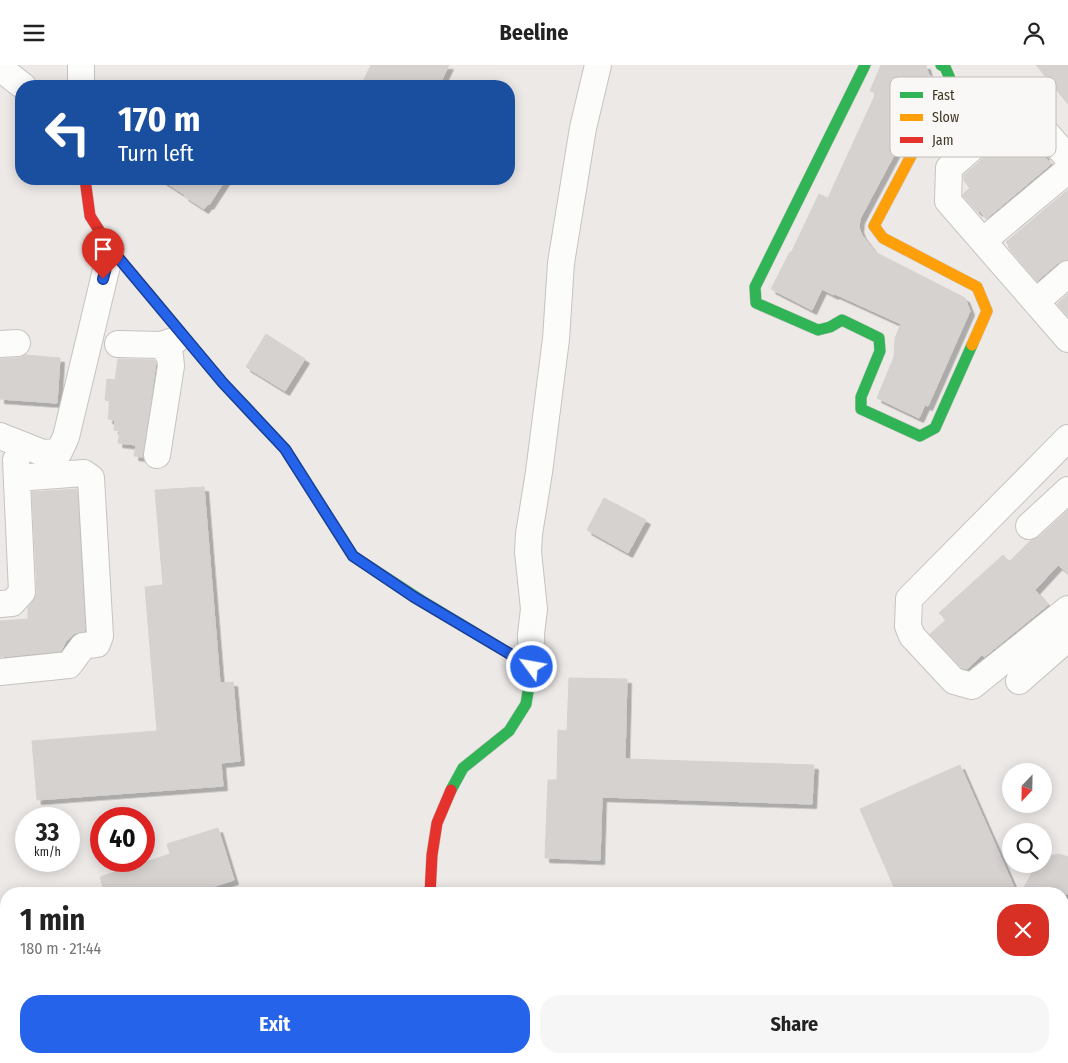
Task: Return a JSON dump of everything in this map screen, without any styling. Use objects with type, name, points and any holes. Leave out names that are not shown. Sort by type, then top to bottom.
[{"type":"street","points":[[81,65],[81,80]]},
{"type":"street","points":[[430,887],[432,855],[438,823],[451,790],[463,768],[509,731],[526,704],[532,667],[531,634],[534,609],[528,551],[529,534],[556,339],[561,263],[583,128],[598,65]]},
{"type":"street","points":[[865,65],[755,287],[756,303],[818,330],[830,327],[842,320],[879,338],[880,351],[860,397],[861,409],[920,436],[935,428],[987,311],[978,287],[882,238],[874,226],[911,157]]},
{"type":"street","points":[[942,65],[945,67],[949,77]]},
{"type":"street","points":[[0,68],[15,80]]},
{"type":"street","points":[[1056,144],[1068,158]]},
{"type":"street","points":[[962,157],[949,168],[948,201],[1068,339]]},
{"type":"street","points":[[983,241],[1068,170]]},
{"type":"street","points":[[86,185],[90,216],[172,341],[223,383],[285,449],[353,556],[396,585],[532,667]]},
{"type":"street","points":[[8,439],[43,453],[59,452],[66,437],[111,249]]},
{"type":"street","points":[[1036,302],[1068,274]]},
{"type":"street","points":[[118,344],[172,341]]},
{"type":"street","points":[[157,455],[171,366],[172,341]]},
{"type":"street","points":[[1068,438],[909,599],[908,626],[912,636],[954,681],[972,686],[1068,609]]},
{"type":"street","points":[[0,604],[12,603],[22,592],[17,478],[8,439]]},
{"type":"street","points":[[0,673],[70,665],[83,646],[97,644],[100,636],[91,478],[84,473],[17,478]]},
{"type":"street","points":[[1029,526],[1068,490]]},
{"type":"street","points":[[1019,681],[1068,638]]},
{"type":"building","points":[[371,65],[449,65],[442,80],[364,80]]},
{"type":"building","points":[[881,65],[926,65],[931,77],[890,77],[890,157],[893,157],[860,219],[859,228],[862,235],[875,252],[965,298],[970,311],[928,406],[925,405],[919,418],[877,398],[894,357],[895,338],[901,324],[822,289],[812,310],[771,289],[791,253],[819,194],[828,198],[876,93],[870,91]]},
{"type":"building","points":[[1036,65],[1068,65],[1068,104],[1056,89],[1056,77],[1046,77]]},
{"type":"building","points":[[985,157],[1045,157],[1051,164],[986,219],[963,196],[970,188],[964,181],[964,175]]},
{"type":"building","points":[[169,185],[222,185],[209,205],[204,209]]},
{"type":"building","points":[[1068,190],[1068,259],[1058,263],[1037,281],[1008,247],[1006,242]]},
{"type":"building","points":[[1068,294],[1068,316],[1057,304]]},
{"type":"building","points":[[266,334],[305,359],[285,391],[246,367]]},
{"type":"building","points":[[25,355],[60,358],[57,403],[0,399],[0,359],[18,358]]},
{"type":"building","points":[[118,359],[154,360],[156,362],[143,457],[134,456],[136,445],[118,443],[120,431],[114,430],[115,420],[108,419],[110,401],[105,400],[107,379],[115,380]]},
{"type":"building","points":[[204,487],[220,683],[233,682],[240,761],[221,763],[223,786],[37,800],[32,741],[157,731],[145,587],[163,585],[155,490]]},
{"type":"building","points":[[77,489],[85,631],[75,633],[66,641],[61,651],[0,657],[0,621],[28,619],[28,608],[37,592],[32,492]]},
{"type":"building","points":[[604,498],[646,520],[628,553],[587,530]]},
{"type":"building","points":[[1068,510],[1068,573],[1058,565],[1035,590],[1048,605],[984,657],[982,655],[967,669],[962,668],[930,634],[946,620],[939,613],[1003,555],[1009,562],[1030,541],[1039,537]]},
{"type":"building","points":[[569,678],[627,679],[625,759],[814,765],[812,804],[602,797],[600,860],[545,858],[548,780],[557,780],[558,730],[567,731]]},
{"type":"building","points":[[960,765],[1002,860],[1002,873],[1008,873],[1014,887],[894,887],[860,809]]},
{"type":"building","points":[[218,828],[234,880],[212,887],[103,887],[100,877],[115,872],[155,872],[155,859],[170,854],[167,844]]},
{"type":"building","points":[[1059,854],[1068,857],[1068,887],[1024,887],[1032,873],[1052,873],[1052,855]]},
{"type":"traffic: fast","points":[[865,65],[755,287],[756,303],[818,330],[830,327],[842,320],[879,338],[880,351],[861,397],[861,409],[920,436],[935,428],[972,345]]},
{"type":"traffic: fast","points":[[941,65],[945,67],[949,77]]},
{"type":"traffic: fast","points":[[149,294],[223,383],[285,449],[353,556],[427,604],[532,667],[526,704],[509,731],[463,768],[451,790]]},
{"type":"traffic: slow","points":[[910,157],[874,226],[883,238],[977,287],[987,311],[972,345]]},
{"type":"traffic: jam","points":[[86,185],[90,216],[111,249],[149,294]]},
{"type":"traffic: jam","points":[[430,887],[432,855],[437,823],[451,790]]},
{"type":"route","points":[[103,279],[111,249],[223,383],[285,449],[353,556],[388,581],[532,667]]}]
